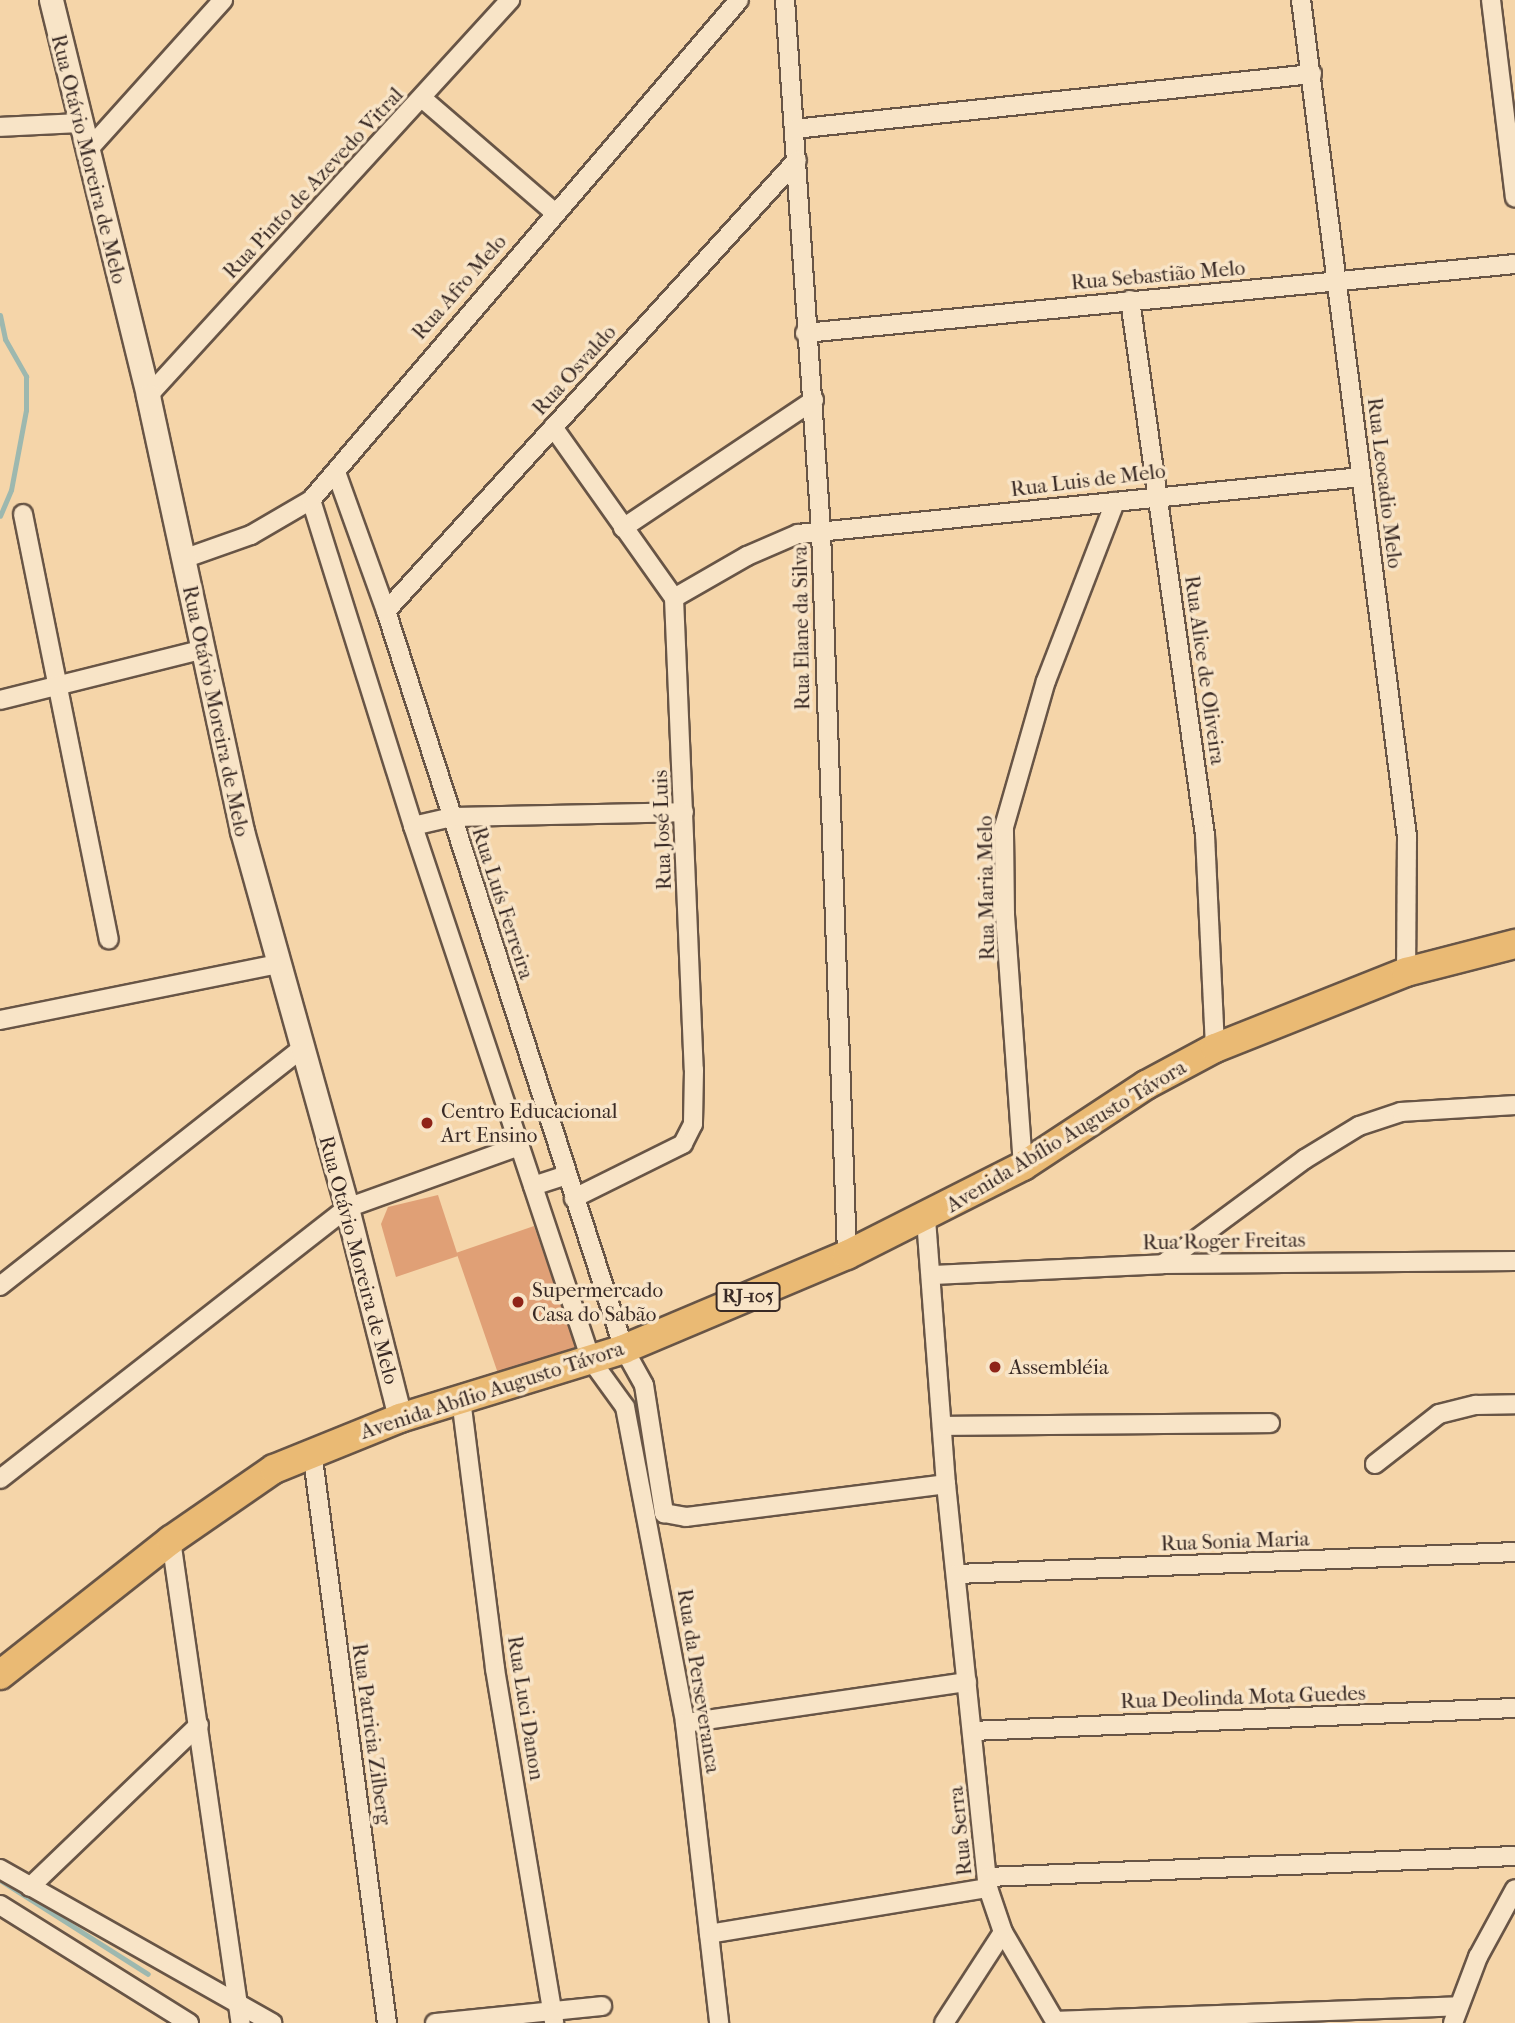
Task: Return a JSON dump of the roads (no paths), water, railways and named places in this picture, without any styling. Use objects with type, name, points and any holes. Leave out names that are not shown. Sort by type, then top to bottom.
[{"type":"main road","name":"Avenida Abílio Augusto Távora","points":[[0,1675],[171,1540],[248,1485],[312,1451],[400,1418],[624,1349],[926,1219],[1023,1166],[1146,1085],[1215,1048],[1406,972],[1515,944]]},
{"type":"street","name":"Rua Otávio Moreira de Melo","points":[[51,0],[148,396],[205,649],[242,831],[277,964],[348,1208],[400,1418]]},
{"type":"street","points":[[88,150],[223,0]]},
{"type":"street","name":"Rua Pinto de Azevedo Vitral","points":[[148,396],[510,0]]},
{"type":"street","name":"Rua Afro Melo","points":[[183,559],[251,535],[310,500],[554,212],[739,0]]},
{"type":"street","name":"Rua Elane da Silva","points":[[785,0],[797,160],[805,334],[814,400],[821,531],[847,1255]]},
{"type":"street","name":"Rua Leocadio Melo","points":[[1301,0],[1407,837],[1406,972]]},
{"type":"street","points":[[1491,0],[1507,66],[1515,198]]},
{"type":"street","points":[[794,129],[1312,74]]},
{"type":"street","points":[[422,98],[554,212]]},
{"type":"street","points":[[0,127],[81,123]]},
{"type":"street","name":"Rua Osvaldo","points":[[386,611],[797,160]]},
{"type":"street","name":"Rua Sebastião Melo","points":[[805,334],[1515,264]]},
{"type":"street","name":"Rua Alice de Oliveira","points":[[1130,300],[1205,835],[1215,1048]]},
{"type":"street","points":[[623,528],[814,400]]},
{"type":"street","points":[[553,428],[674,598]]},
{"type":"street","name":"Rua Luís Ferreira","points":[[336,472],[386,611],[624,1349],[646,1392],[661,1508],[668,1517],[687,1517],[946,1484]]},
{"type":"street","name":"Rua Luis de Melo","points":[[674,598],[777,540],[821,531],[1115,502],[1158,494],[1361,477]]},
{"type":"street","points":[[310,500],[413,826],[592,1360]]},
{"type":"street","name":"Rua Maria Melo","points":[[1023,1166],[1005,915],[1004,827],[1046,681],[1115,502]]},
{"type":"street","points":[[23,514],[61,687],[109,939]]},
{"type":"street","name":"Rua José Luis","points":[[574,1198],[665,1156],[683,1144],[693,1124],[684,812],[674,598]]},
{"type":"street","points":[[0,700],[61,687],[205,649]]},
{"type":"street","points":[[413,826],[452,817],[684,812]]},
{"type":"street","points":[[0,1020],[277,964]]},
{"type":"street","points":[[0,1286],[302,1048]]},
{"type":"street","points":[[1163,1264],[1305,1158],[1359,1126],[1410,1110],[1515,1105]]},
{"type":"street","points":[[0,1479],[348,1208],[519,1146]]},
{"type":"street","points":[[533,1186],[567,1175]]},
{"type":"street","name":"Rua Serra","points":[[926,1219],[933,1275],[946,1484],[988,1882],[1003,1932],[1055,2022],[1455,2014]]},
{"type":"street","name":"Rua Roger Freitas","points":[[933,1275],[1163,1264],[1515,1261]]},
{"type":"street","name":"Rua da Perseveranca","points":[[592,1360],[612,1385],[628,1418],[685,1723],[719,2023]]},
{"type":"street","name":"Rua Luci Danon","points":[[461,1399],[495,1669],[554,2019]]},
{"type":"street","points":[[1375,1464],[1439,1414],[1476,1405],[1515,1404]]},
{"type":"street","points":[[943,1426],[1270,1423]]},
{"type":"street","name":"Rua Patricia Zilberg","points":[[312,1451],[387,2023]]},
{"type":"street","points":[[171,1540],[241,2023]]},
{"type":"street","name":"Rua Sonia Maria","points":[[956,1574],[1515,1552]]},
{"type":"street","points":[[685,1723],[967,1682]]},
{"type":"street","name":"Rua Deolinda Mota Guedes","points":[[972,1731],[1515,1708]]},
{"type":"street","points":[[30,1887],[198,1725]]},
{"type":"street","points":[[709,1934],[988,1882],[1515,1856]]},
{"type":"street","points":[[0,1869],[272,2023]]},
{"type":"street","points":[[1455,2014],[1515,1889]]},
{"type":"street","points":[[0,1905],[189,2023]]},
{"type":"street","points":[[944,2023],[1003,1932]]},
{"type":"street","points":[[435,2023],[554,2019],[602,2006]]},
{"type":"waterway","points":[[0,315],[5,339],[26,376],[26,410],[11,490],[0,516]]},
{"type":"waterway","points":[[0,1880],[148,1974]]},
{"type":"place","name":"Centro Educacional Art Ensino","points":[[427,1123]]},
{"type":"place","name":"Supermercado Casa do Sabão","points":[[518,1302]]},
{"type":"place","name":"Assembléia","points":[[995,1367]]}]
